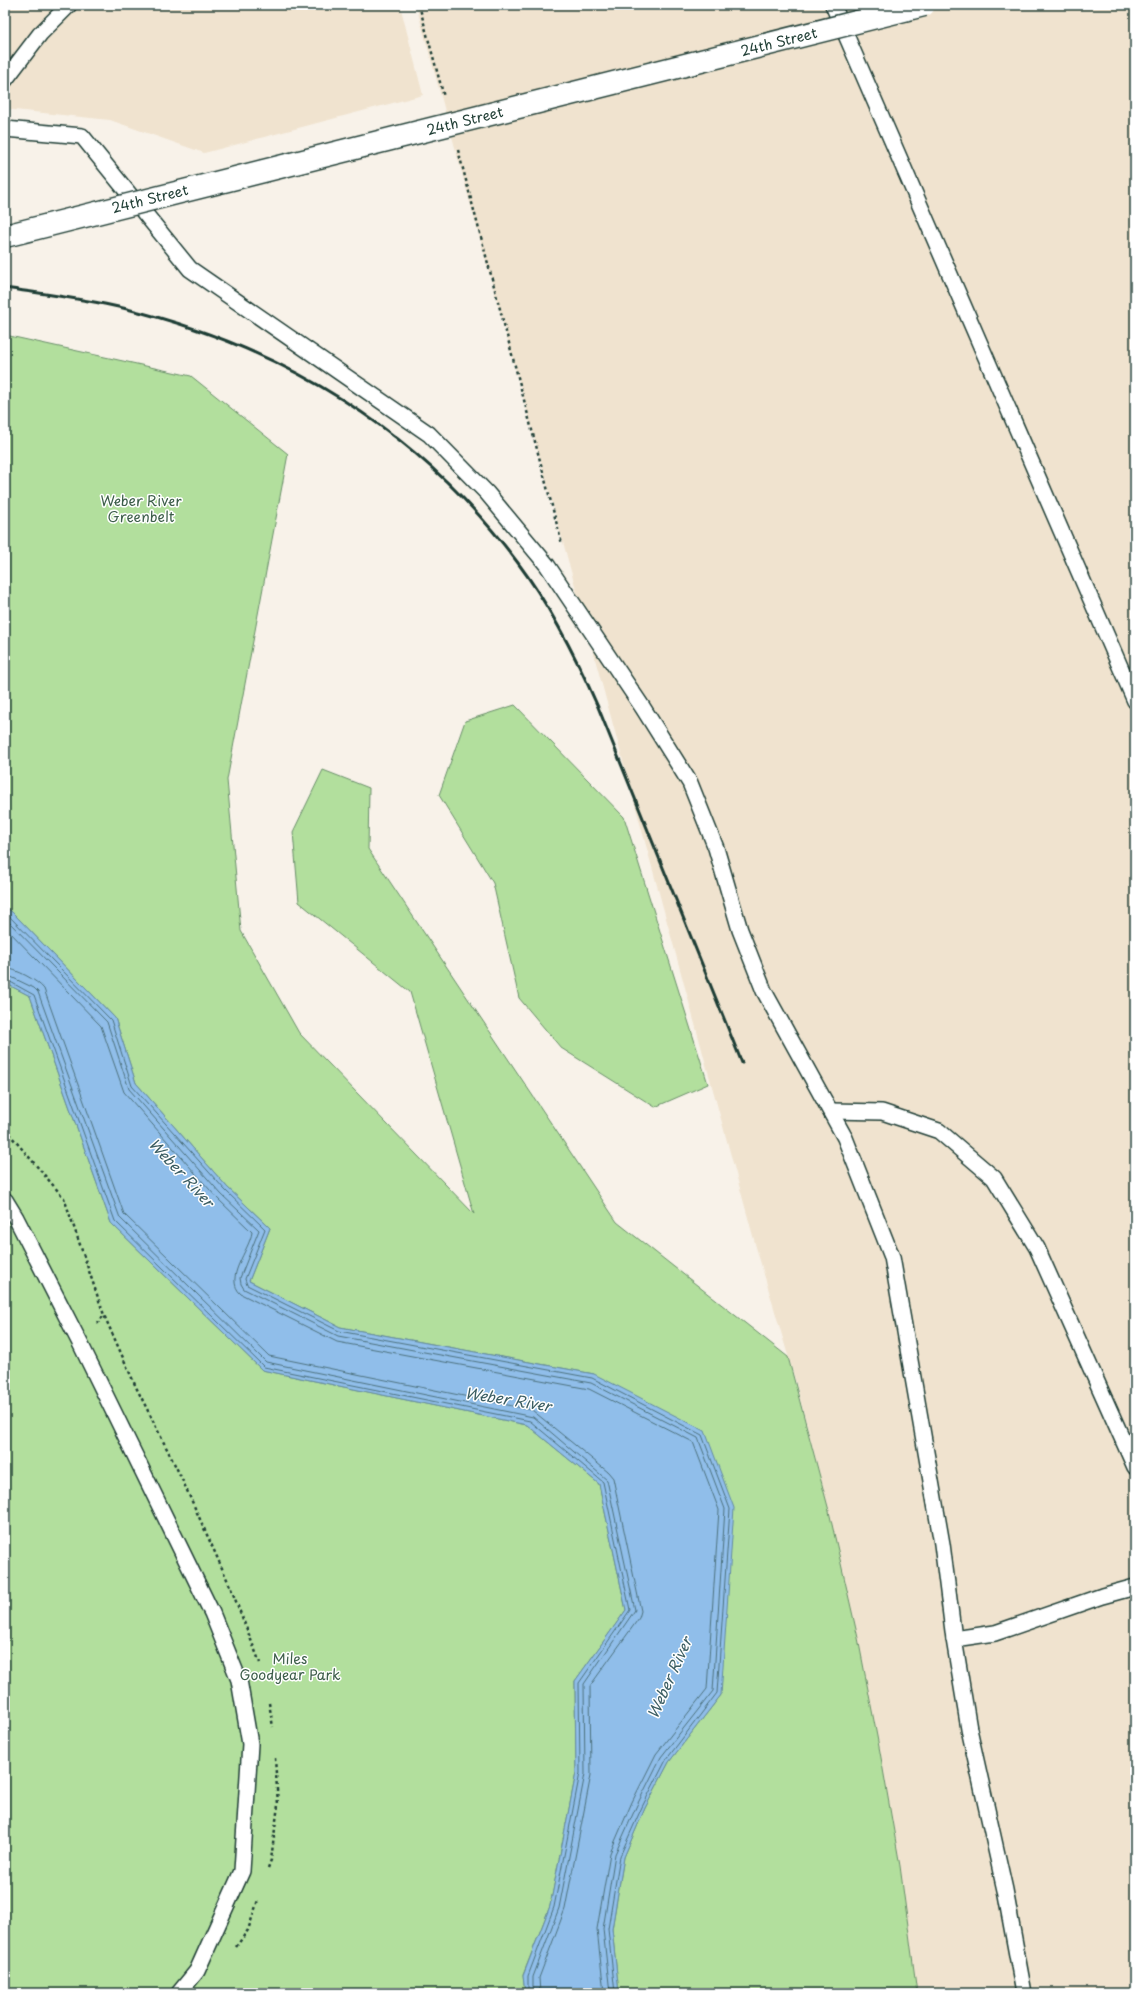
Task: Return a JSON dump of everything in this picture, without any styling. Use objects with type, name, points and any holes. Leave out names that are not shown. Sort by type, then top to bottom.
[{"type":"main road","name":"24th Street","points":[[5,236],[924,5]]},
{"type":"lane","points":[[5,80],[40,34],[69,5]]},
{"type":"lane","points":[[833,5],[1135,701]]},
{"type":"lane","points":[[5,129],[82,136],[190,269],[429,434],[487,493],[547,565],[643,708],[690,783],[716,848],[740,930],[764,991],[845,1138],[892,1257],[942,1544],[954,1639],[969,1729],[1005,1890],[1024,1993]]},
{"type":"lane","points":[[831,1111],[882,1112],[939,1131],[994,1178],[1037,1248],[1135,1467]]},
{"type":"lane","points":[[5,1200],[16,1218],[85,1352],[212,1613],[239,1680],[250,1744],[242,1871],[197,1971],[179,1993]]},
{"type":"lane","points":[[954,1639],[995,1633],[1102,1596],[1135,1587]]},
{"type":"path","points":[[419,5],[446,104]]},
{"type":"path","points":[[456,143],[563,548]]},
{"type":"shaded area","points":[[5,5],[400,5],[423,95],[204,153],[110,120],[5,109]]},
{"type":"shaded area","points":[[416,5],[1135,5],[1135,1993],[917,1993],[900,1866],[880,1752],[858,1638],[828,1507],[794,1376],[756,1247]]},
{"type":"green space","name":"Weber River Greenbelt","points":[[5,335],[191,376],[288,454],[227,780],[241,931],[299,1033],[474,1214],[410,992],[299,902],[293,832],[323,770],[369,788],[368,849],[617,1222],[788,1357],[828,1507],[858,1638],[900,1866],[917,1993],[619,1993],[612,1929],[624,1857],[645,1808],[669,1762],[721,1695],[594,1374],[340,1327],[249,1281],[270,1228],[227,1187],[136,1083],[115,1018],[12,912],[5,907]]},
{"type":"green space","points":[[515,705],[624,817],[708,1084],[655,1107],[561,1048],[519,998],[493,883],[439,795],[465,721]]},
{"type":"green space","name":"Miles Goodyear Park","points":[[5,983],[30,996],[111,1223],[262,1370],[527,1425],[599,1484],[626,1610],[575,1681],[576,1773],[550,1906],[523,1975],[525,1993],[5,1993]]},
{"type":"water","name":"Weber River","points":[[5,907],[12,912],[115,1018],[136,1083],[227,1187],[270,1228],[249,1281],[340,1327],[594,1374],[705,1431],[734,1508],[721,1695],[669,1762],[645,1808],[624,1857],[612,1929],[619,1993],[525,1993],[523,1976],[550,1906],[576,1773],[575,1681],[626,1610],[599,1484],[527,1425],[262,1370],[111,1223],[30,996],[5,983]]},
{"type":"railway","points":[[5,288],[123,308],[182,325],[238,346],[292,371],[343,400],[392,434],[437,473],[479,515],[530,580],[552,615],[581,670],[598,707],[742,1063]]}]
